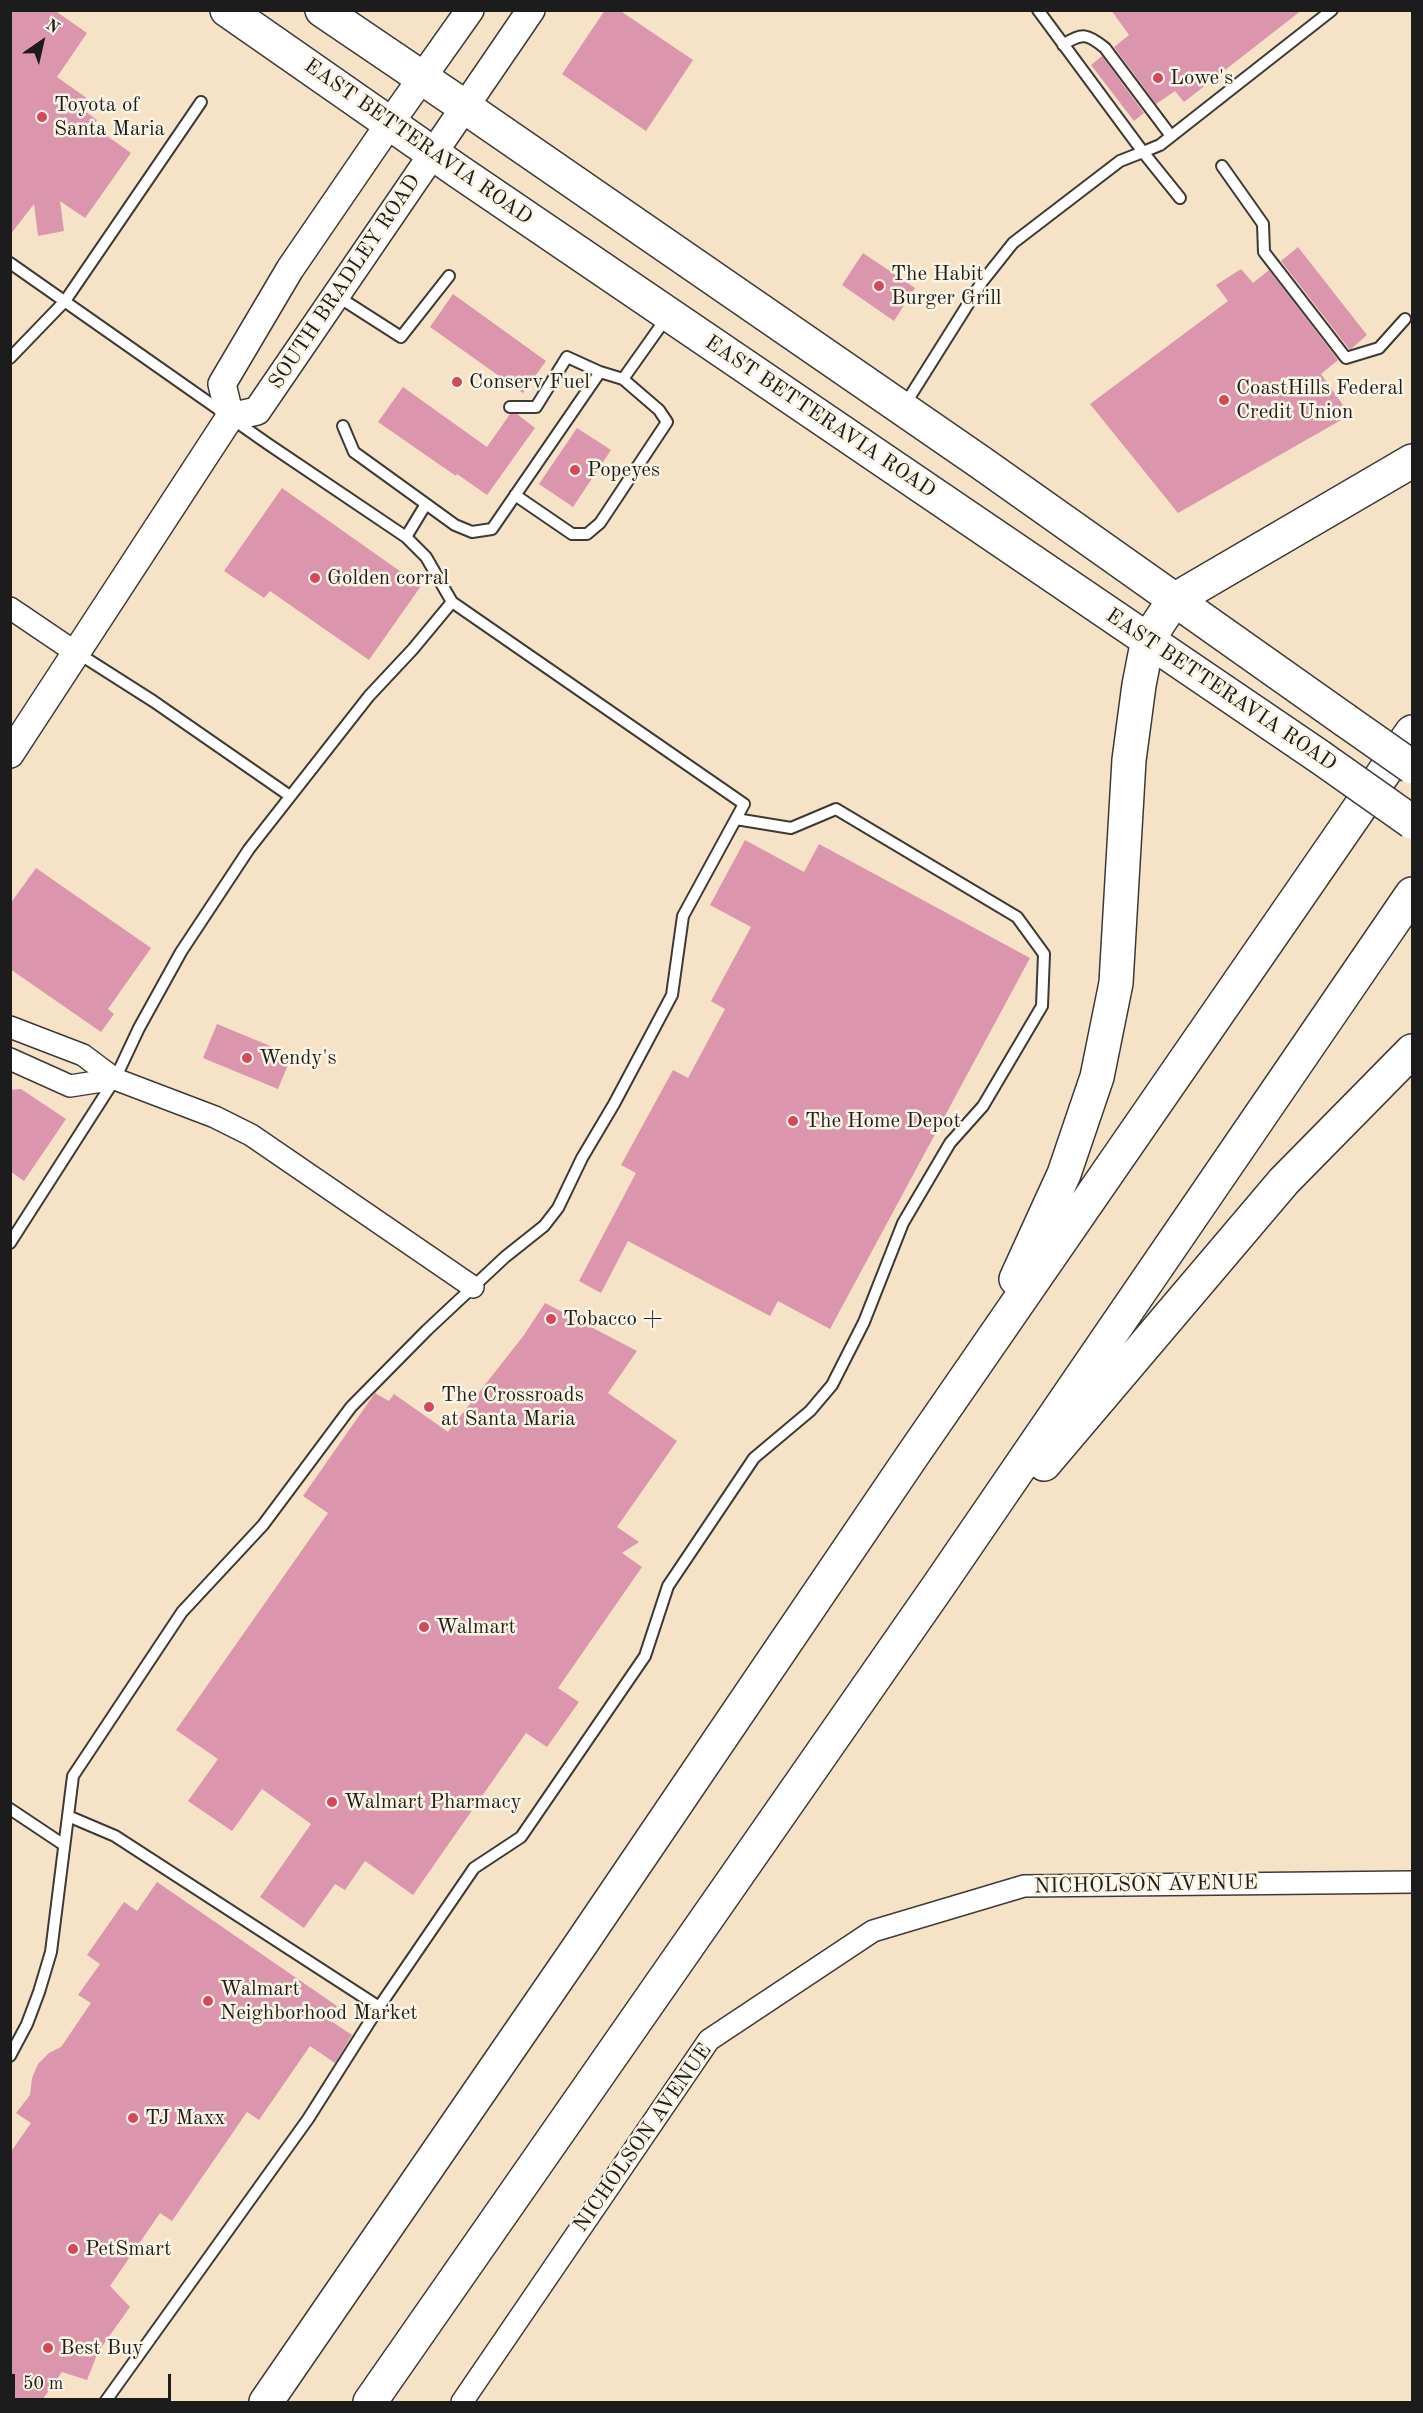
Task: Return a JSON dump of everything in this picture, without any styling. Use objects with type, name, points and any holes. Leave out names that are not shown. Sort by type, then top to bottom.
[{"type":"highway","name":"EAST BETTERAVIA ROAD","points":[[227,10],[1413,822]]},
{"type":"highway","points":[[322,10],[902,409],[1413,767]]},
{"type":"highway","points":[[912,1456],[1010,1294],[1064,1174],[1097,1077],[1116,983],[1130,760],[1139,685],[1148,639],[1174,600],[1413,460]]},
{"type":"highway","points":[[266,2403],[912,1456],[1413,732]]},
{"type":"highway","points":[[370,2403],[937,1588],[1413,894]]},
{"type":"highway","points":[[937,1588],[1175,1312],[1284,1181],[1413,1051]]},
{"type":"street","points":[[10,754],[230,417],[222,384],[290,269],[470,10]]},
{"type":"street","name":"SOUTH BRADLEY ROAD","points":[[230,417],[257,411],[531,10]]},
{"type":"street","points":[[10,608],[75,652]]},
{"type":"street","points":[[10,1027],[83,1055],[115,1079],[215,1117],[251,1135],[473,1287]]},
{"type":"street","points":[[10,1059],[70,1086],[115,1079]]},
{"type":"street","name":"NICHOLSON AVENUE","points":[[462,2403],[709,2040],[873,1931],[1024,1886],[1413,1882]]},
{"type":"lane","points":[[1038,10],[1143,153],[1180,198]]},
{"type":"lane","points":[[902,409],[982,282],[1013,243],[1120,161],[1160,145],[1332,10]]},
{"type":"lane","points":[[1064,45],[1075,37],[1084,35],[1105,48],[1171,136]]},
{"type":"lane","points":[[10,358],[65,301],[201,102]]},
{"type":"lane","points":[[1222,166],[1263,224],[1264,252],[1346,358],[1379,348],[1405,319]]},
{"type":"lane","points":[[10,263],[406,537],[426,557],[452,602],[744,804],[683,916],[672,995],[614,1104],[582,1158],[558,1208],[544,1226],[473,1287],[351,1407],[263,1525],[182,1612],[73,1776],[51,1952],[35,2003],[10,2056]]},
{"type":"lane","points":[[336,296],[400,337],[449,276]]},
{"type":"lane","points":[[623,379],[669,314]]},
{"type":"lane","points":[[510,407],[536,407],[567,357],[600,372],[623,379],[658,410],[667,422],[600,523],[587,534],[572,534],[515,495]]},
{"type":"lane","points":[[343,426],[354,452],[455,525],[472,532],[492,529],[600,372]]},
{"type":"lane","points":[[406,537],[426,504]]},
{"type":"lane","points":[[10,1243],[115,1079],[139,1028],[181,952],[249,849],[369,696],[413,649],[452,602]]},
{"type":"lane","points":[[75,652],[153,701],[290,796]]},
{"type":"lane","points":[[105,2403],[308,2119],[379,2007],[474,1868],[521,1837],[645,1656],[668,1586],[754,1458],[810,1411],[832,1385],[864,1322],[903,1223],[950,1143],[983,1106],[1042,1005],[1044,954],[1017,917],[836,809],[791,828],[736,819]]},
{"type":"lane","points":[[10,1809],[64,1845]]},
{"type":"lane","points":[[68,1816],[116,1836],[379,2007]]},
{"type":"building","points":[[10,10],[54,10],[87,33],[57,77],[88,99],[82,109],[97,120],[93,126],[131,153],[85,218],[60,201],[64,231],[38,236],[34,204],[10,235]]},
{"type":"building","points":[[605,10],[619,10],[693,60],[646,131],[562,74]]},
{"type":"building","name":"Lowe's","points":[[1111,10],[1302,10],[1184,102],[1175,91],[1156,104],[1114,47],[1129,35]]},
{"type":"building","points":[[1102,56],[1144,113],[1134,121],[1091,65]]},
{"type":"building","points":[[1298,247],[1367,335],[1351,349],[1281,261]]},
{"type":"building","points":[[863,253],[915,288],[894,321],[842,285]]},
{"type":"building","points":[[1241,269],[1253,283],[1269,270],[1338,360],[1321,374],[1350,415],[1178,513],[1090,404],[1228,301],[1216,285]]},
{"type":"building","points":[[453,294],[546,361],[523,393],[430,327]]},
{"type":"building","points":[[403,387],[487,447],[510,414],[517,414],[535,428],[487,495],[378,422]]},
{"type":"building","points":[[577,428],[611,450],[573,507],[539,484]]},
{"type":"building","points":[[282,488],[421,586],[369,660],[270,591],[264,598],[224,571]]},
{"type":"building","name":"The Home Depot","points":[[745,840],[804,872],[819,844],[1030,958],[830,1329],[778,1301],[770,1316],[628,1241],[601,1293],[579,1281],[636,1173],[621,1165],[673,1070],[688,1078],[725,1009],[711,1001],[751,927],[710,905]]},
{"type":"building","points":[[36,868],[151,948],[108,1009],[114,1014],[101,1032],[10,969],[10,904]]},
{"type":"building","points":[[217,1024],[292,1055],[278,1089],[203,1058]]},
{"type":"building","points":[[21,1089],[66,1119],[24,1181],[10,1171],[10,1090]]},
{"type":"building","name":"Walmart","points":[[545,1303],[637,1351],[608,1393],[677,1441],[617,1527],[639,1542],[622,1553],[642,1567],[558,1688],[579,1702],[547,1747],[526,1733],[413,1895],[365,1861],[345,1890],[335,1884],[304,1928],[260,1897],[311,1824],[262,1789],[232,1831],[188,1801],[218,1759],[176,1730],[328,1513],[303,1496],[375,1393],[389,1401],[394,1394],[448,1432],[524,1335]]},
{"type":"building","points":[[157,1882],[337,2006],[328,2019],[352,2035],[335,2063],[310,2046],[259,2120],[247,2112],[172,2221],[160,2213],[110,2286],[130,2307],[98,2352],[87,2380],[62,2372],[40,2403],[10,2403],[10,2153],[31,2123],[16,2113],[30,2095],[32,2078],[38,2064],[49,2053],[61,2047],[91,2003],[78,1995],[100,1964],[87,1955],[124,1902],[137,1911]]},
{"type":"place","name":"Lowe's","points":[[1158,78]]},
{"type":"place","name":"Toyota of Santa Maria","points":[[42,117]]},
{"type":"place","name":"The Habit Burger Grill","points":[[879,286]]},
{"type":"place","name":"Conserv Fuel","points":[[457,382]]},
{"type":"place","name":"CoastHills Federal Credit Union","points":[[1224,400]]},
{"type":"place","name":"Popeyes","points":[[575,470]]},
{"type":"place","name":"Golden corral","points":[[315,578]]},
{"type":"place","name":"Wendy's","points":[[247,1058]]},
{"type":"place","name":"The Home Depot","points":[[793,1121]]},
{"type":"place","name":"Tobacco +","points":[[551,1319]]},
{"type":"place","name":"The Crossroads at Santa Maria","points":[[429,1407]]},
{"type":"place","name":"Walmart","points":[[424,1627]]},
{"type":"place","name":"Walmart Pharmacy","points":[[332,1802]]},
{"type":"place","name":"Walmart Neighborhood Market","points":[[208,2001]]},
{"type":"place","name":"TJ Maxx","points":[[133,2118]]},
{"type":"place","name":"PetSmart","points":[[73,2249]]},
{"type":"place","name":"Best Buy","points":[[48,2348]]}]
